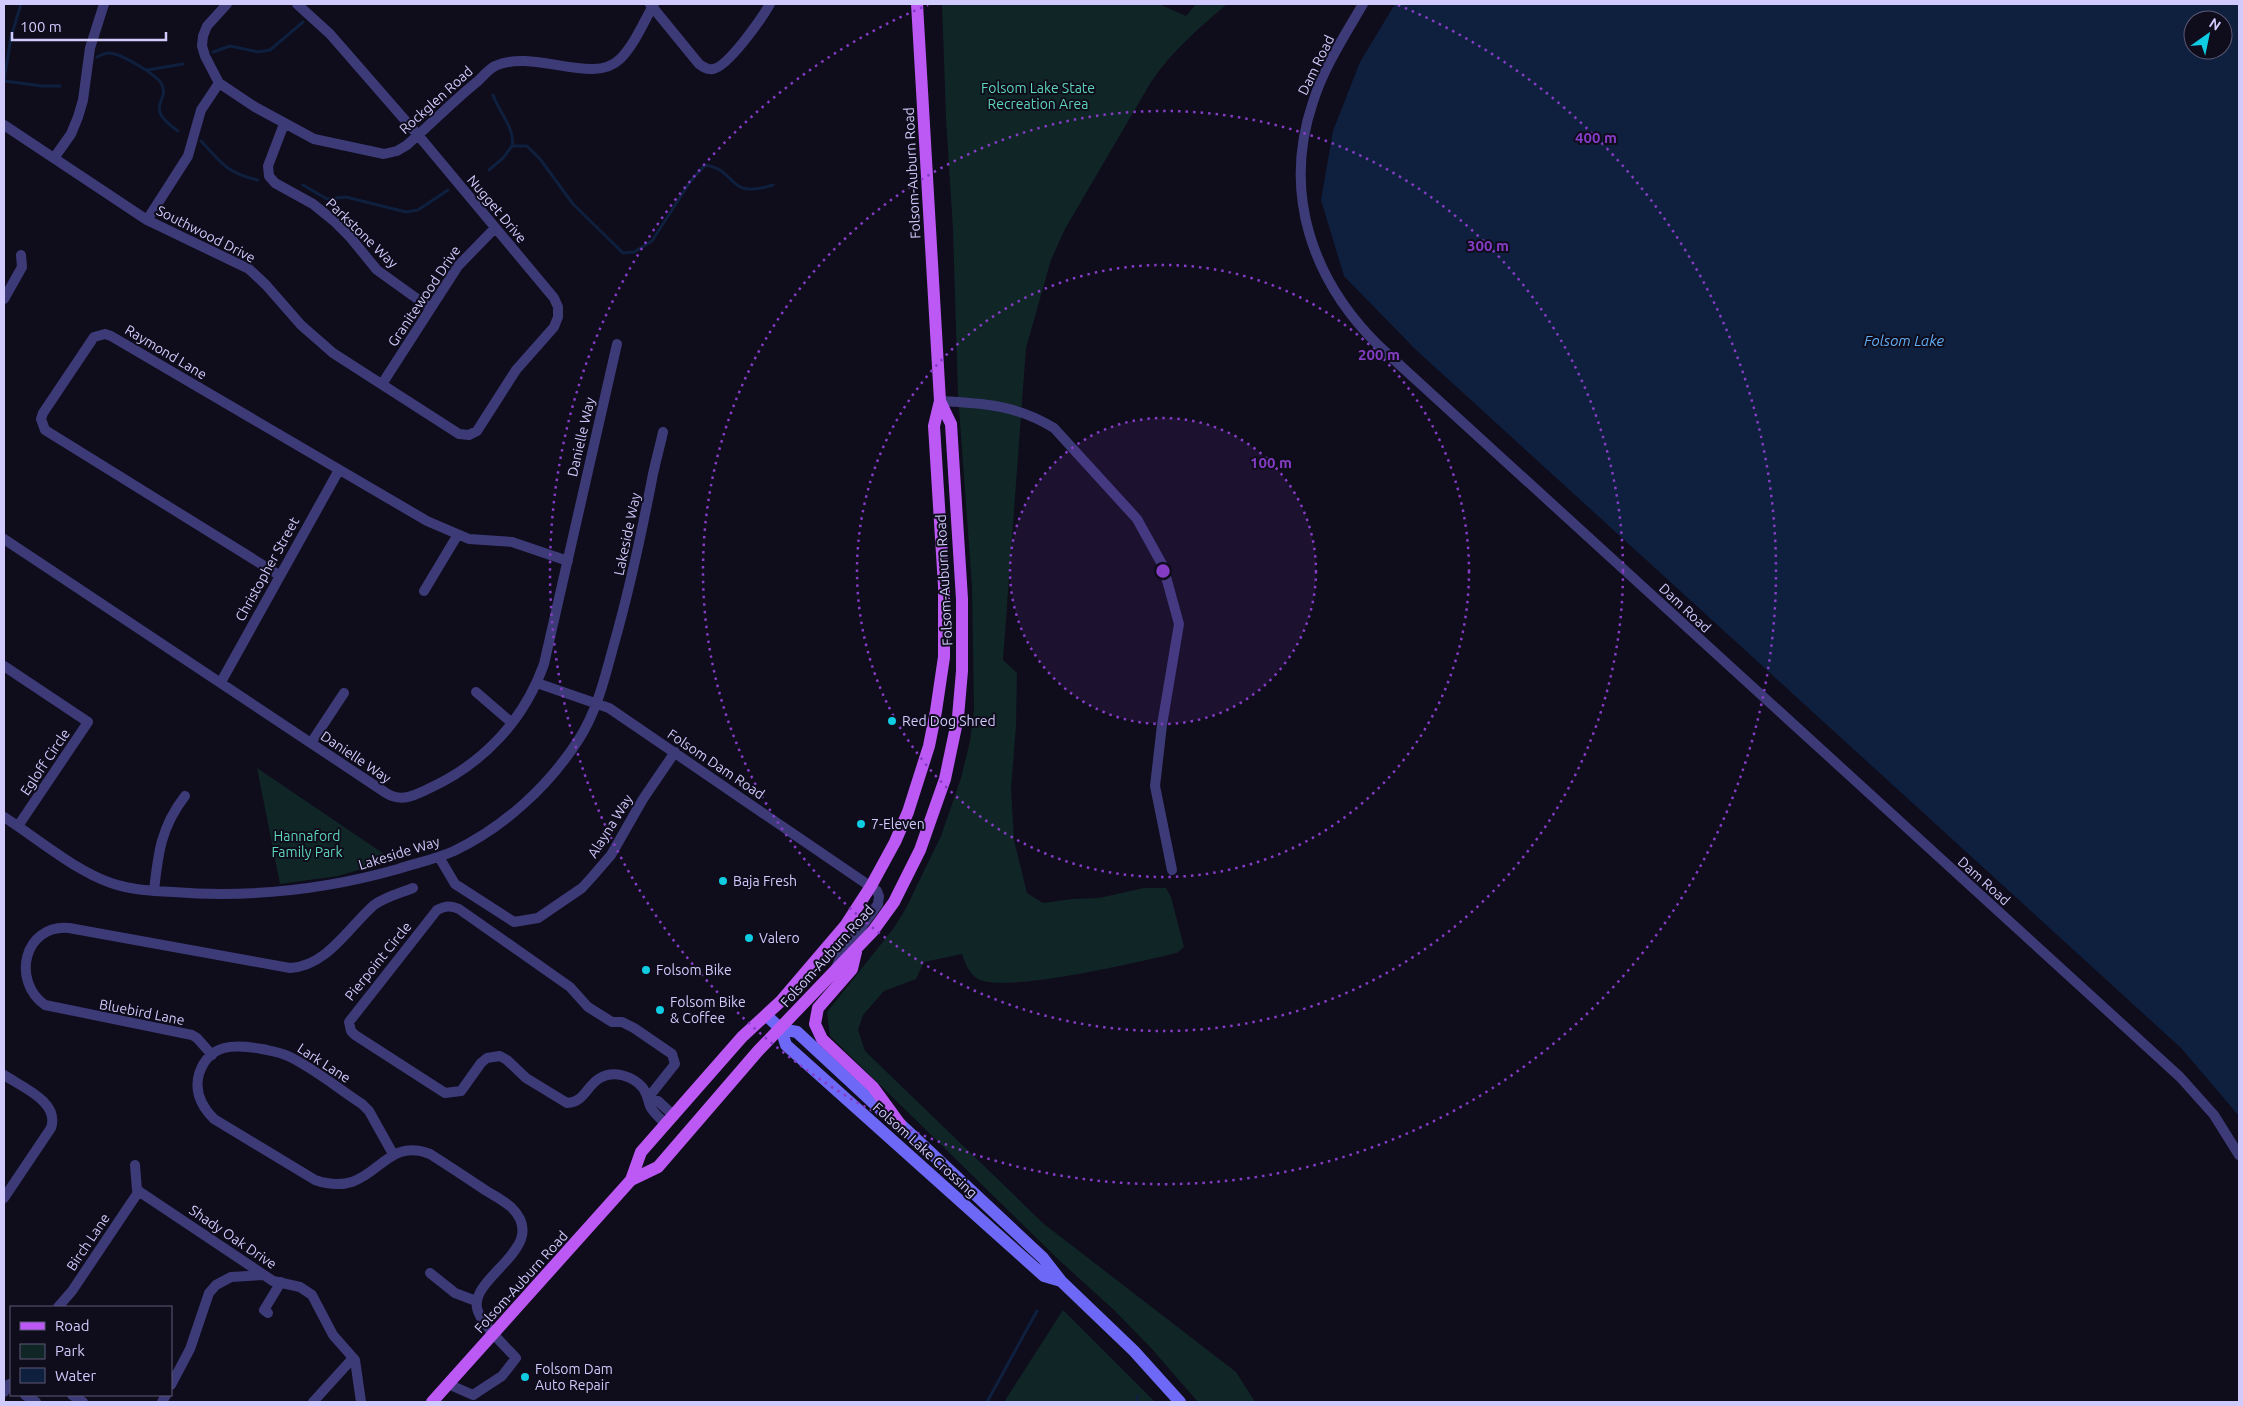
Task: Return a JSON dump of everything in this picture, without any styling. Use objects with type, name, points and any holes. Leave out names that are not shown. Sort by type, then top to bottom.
[{"type":"main road","name":"Folsom-Auburn Road","points":[[432,1402],[631,1180],[641,1152],[742,1037],[767,1016],[845,926],[896,842],[911,804],[928,751],[936,711],[944,658],[945,621],[934,426],[940,401],[917,4]]},
{"type":"main road","name":"Folsom-Auburn Road","points":[[631,1180],[658,1167],[758,1051],[857,949],[887,913],[916,858],[945,779],[958,717],[962,672],[960,568],[950,424],[940,401]]},
{"type":"main road","points":[[857,949],[852,968],[818,1008],[815,1024],[822,1039],[873,1087],[900,1124]]},
{"type":"main road","name":"Folsom Lake Crossing","points":[[767,1016],[781,1029],[786,1045],[1044,1276],[1060,1281]]},
{"type":"main road","name":"Folsom Lake Crossing","points":[[781,1029],[797,1032],[880,1109],[900,1124],[1043,1258],[1060,1281],[1134,1351],[1180,1402]]},
{"type":"street","points":[[54,158],[71,134],[78,117],[83,100],[90,48],[104,4]]},
{"type":"street","name":"Rockglen Road","points":[[227,4],[208,26],[203,36],[202,46],[205,56],[219,82],[303,134],[329,143],[384,154],[397,152],[495,67],[521,60],[591,69],[610,66],[624,54],[652,5]]},
{"type":"street","name":"Nugget Drive","points":[[298,4],[330,34],[418,135],[554,298],[558,307],[558,317],[554,327],[516,370],[477,431],[468,435],[457,433]]},
{"type":"street","points":[[652,5],[699,64],[705,68],[712,69],[724,62],[747,37],[770,4]]},
{"type":"street","name":"Dam Road","points":[[1364,4],[1319,86],[1305,130],[1301,166],[1302,194],[1310,239],[1328,281],[1342,305],[1379,346],[2180,1077],[2214,1115],[2239,1155]]},
{"type":"street","points":[[146,220],[188,156],[201,110],[219,82]]},
{"type":"street","name":"Parkstone Way","points":[[284,124],[268,166],[269,176],[274,183],[312,204],[334,221],[377,270],[430,308]]},
{"type":"street","name":"Southwood Drive","points":[[4,125],[146,220],[249,269],[316,339],[333,353],[457,433]]},
{"type":"street","name":"Granitewood Drive","points":[[382,384],[458,266],[495,228]]},
{"type":"street","points":[[4,300],[22,267],[21,255]]},
{"type":"street","name":"Raymond Lane","points":[[279,575],[50,434],[42,425],[43,413],[89,341],[94,337],[105,334],[427,521],[457,536],[469,539],[512,542],[568,561]]},
{"type":"street","name":"Danielle Way","points":[[4,539],[221,682],[386,794],[404,798],[441,783],[467,768],[496,743],[512,723],[537,683],[544,664],[617,344]]},
{"type":"street","points":[[940,401],[990,404],[1038,418],[1054,428],[1138,519],[1163,566],[1179,624],[1162,725],[1156,786],[1172,870]]},
{"type":"street","name":"Lakeside Way","points":[[4,817],[99,878],[134,889],[234,895],[302,890],[368,878],[439,857],[490,831],[525,803],[564,761],[584,731],[596,704],[636,566],[663,432]]},
{"type":"street","name":"Christopher Street","points":[[221,682],[339,470]]},
{"type":"street","points":[[424,592],[457,536]]},
{"type":"street","name":"Egloff Circle","points":[[4,666],[88,722],[18,826]]},
{"type":"street","name":"Folsom Dam Road","points":[[537,683],[609,708],[871,886]]},
{"type":"street","points":[[476,692],[512,723]]},
{"type":"street","points":[[311,743],[344,693]]},
{"type":"street","name":"Alayna Way","points":[[439,857],[455,884],[514,922],[538,918],[582,888],[605,862],[643,799],[675,752]]},
{"type":"street","points":[[154,891],[157,856],[163,832],[185,796]]},
{"type":"street","points":[[835,972],[842,954],[878,904],[879,896],[871,886]]},
{"type":"street","name":"Bluebird Lane","points":[[212,1055],[198,1038],[192,1036],[45,1005],[31,992],[25,973],[29,950],[35,941],[47,931],[69,928],[290,968],[302,968],[320,959],[375,905],[413,888]]},
{"type":"street","name":"Pierpoint Circle","points":[[648,1098],[675,1064],[672,1054],[634,1028],[622,1022],[612,1022],[588,1007],[570,986],[451,906],[444,906],[437,910],[349,1022],[351,1031],[355,1035],[445,1093],[461,1091],[481,1063],[487,1058],[495,1056],[507,1060],[526,1078],[567,1103],[580,1099],[599,1078],[616,1074],[623,1075],[638,1084],[648,1098],[658,1101],[670,1120]]},
{"type":"street","name":"Lark Lane","points":[[212,1055],[221,1049],[241,1045],[281,1053],[290,1057],[362,1104],[369,1111],[393,1154]]},
{"type":"street","points":[[212,1055],[202,1067],[197,1086],[201,1102],[207,1112],[214,1119],[315,1180],[337,1186],[360,1181],[393,1154],[416,1151],[430,1154],[507,1204],[517,1215],[521,1232],[520,1242],[516,1250],[482,1289],[476,1301],[479,1314],[516,1358],[502,1376],[473,1395],[448,1384]]},
{"type":"street","points":[[4,1075],[46,1104],[53,1115],[51,1128],[4,1198]]},
{"type":"street","points":[[135,1165],[137,1190],[140,1191]]},
{"type":"street","name":"Shady Oak Drive","points":[[140,1191],[264,1275],[273,1280],[300,1287],[312,1295],[333,1335],[353,1358]]},
{"type":"street","name":"Birch Lane","points":[[59,1306],[72,1291],[140,1191]]},
{"type":"street","points":[[430,1273],[455,1293],[476,1301]]},
{"type":"street","points":[[172,1383],[190,1349],[209,1293],[216,1286],[230,1278],[264,1275]]},
{"type":"street","points":[[268,1313],[264,1310],[281,1282]]},
{"type":"street","points":[[313,1402],[353,1358],[355,1360],[360,1402]]},
{"type":"green space","name":"Folsom Lake State Recreation Area","points":[[942,4],[1159,4],[1186,16],[1196,4],[1227,4],[1177,50],[1151,82],[1065,229],[1051,260],[1026,348],[1003,660],[1017,673],[1016,726],[1011,789],[1014,840],[1027,893],[1043,903],[1099,898],[1144,888],[1166,888],[1171,897],[1184,947],[1177,953],[1106,969],[1016,982],[993,983],[978,979],[966,965],[962,954],[924,962],[916,979],[884,991],[863,1015],[858,1030],[865,1051],[1044,1224],[1236,1372],[1255,1402],[1198,1402],[1151,1348],[1115,1311],[1060,1261],[830,1036],[827,1012],[893,929],[905,910],[941,836],[961,778],[970,741],[974,709],[972,586],[958,395],[953,230],[946,118]]},
{"type":"green space","name":"Hannaford Family Park","points":[[257,768],[393,860],[338,876],[280,884]]},
{"type":"green space","points":[[1063,1310],[1155,1402],[1004,1402]]},
{"type":"water","name":"Folsom Lake","points":[[1395,4],[2239,4],[2239,1116],[2181,1048],[1415,349],[1344,276],[1321,200],[1333,131],[1360,62]]},
{"type":"waterway","points":[[4,81],[11,37],[21,4]]},
{"type":"waterway","points":[[213,52],[230,46],[258,52],[270,50],[303,22]]},
{"type":"waterway","points":[[97,57],[108,53],[120,56],[152,74],[161,83],[163,89],[159,109],[161,115],[178,131]]},
{"type":"waterway","points":[[147,70],[183,64]]},
{"type":"waterway","points":[[4,81],[42,86],[60,86]]},
{"type":"waterway","points":[[493,95],[509,127],[513,140],[512,146]]},
{"type":"waterway","points":[[201,141],[225,166],[239,174],[258,180]]},
{"type":"waterway","points":[[489,170],[503,158],[512,146],[527,146],[540,159],[573,204],[623,253],[634,252],[652,241],[690,182],[705,165],[723,172],[739,187],[758,189],[773,185]]},
{"type":"waterway","points":[[303,185],[327,199],[346,197],[406,212],[418,210],[448,190]]},
{"type":"waterway","points":[[987,1402],[1037,1311]]},
{"type":"waterway","points":[[1137,1402],[1138,1396]]},
{"type":"place","name":"Red Dog Shred","points":[[892,721]]},
{"type":"place","name":"7-Eleven","points":[[861,824]]},
{"type":"place","name":"Baja Fresh","points":[[723,881]]},
{"type":"place","name":"Valero","points":[[749,938]]},
{"type":"place","name":"Folsom Bike","points":[[646,970]]},
{"type":"place","name":"Folsom Bike & Coffee","points":[[660,1010]]},
{"type":"place","name":"Folsom Dam Auto Repair","points":[[525,1377]]}]
